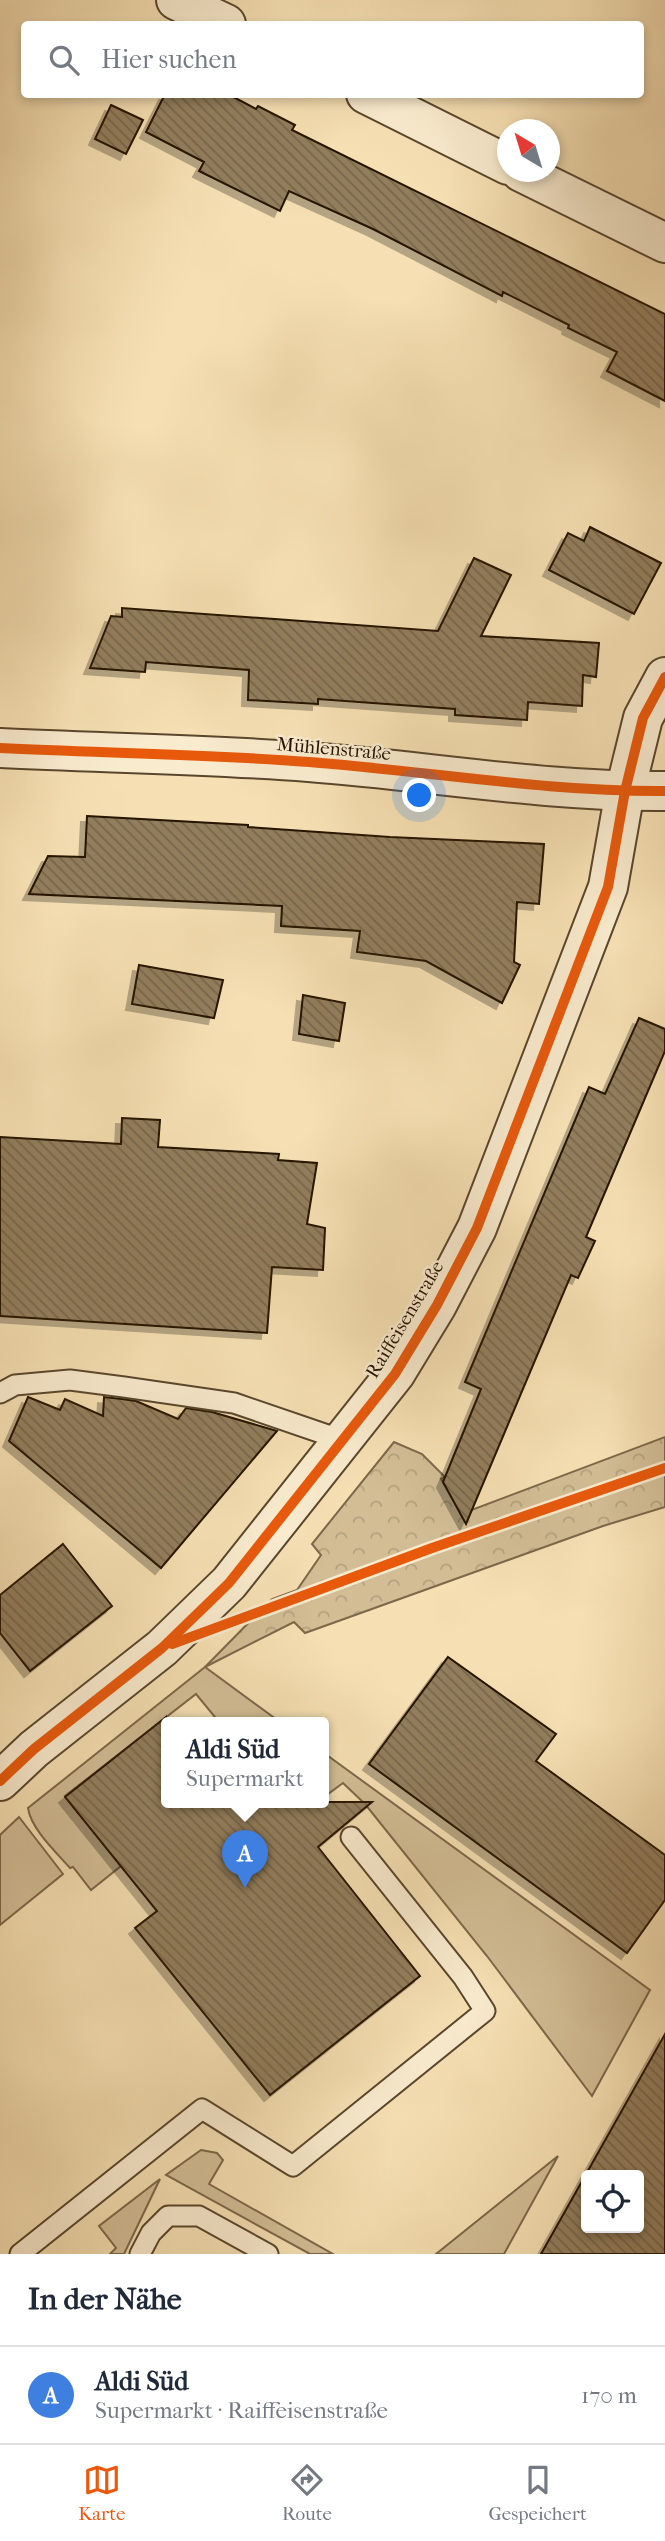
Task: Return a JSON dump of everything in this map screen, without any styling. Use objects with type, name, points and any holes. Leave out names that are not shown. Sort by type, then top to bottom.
[{"type":"street","points":[[176,0],[220,21]]},
{"type":"street","points":[[374,98],[497,159]]},
{"type":"street","points":[[542,182],[665,243]]},
{"type":"street","name":"Raiffeisenstraße","points":[[0,1780],[34,1749],[182,1630],[229,1583],[395,1374],[437,1305],[477,1228],[608,887],[625,791],[643,718],[665,677]]},
{"type":"street","name":"Mühlenstraße","points":[[0,748],[308,762],[625,791],[665,791]]},
{"type":"lane","points":[[0,1392],[15,1385],[70,1380],[124,1387],[234,1403],[342,1440]]},
{"type":"lane","points":[[20,2254],[202,2109],[293,2166],[485,2011],[463,1977],[351,1837]]},
{"type":"lane","points":[[140,2254],[151,2233],[168,2216],[199,2216],[268,2254]]},
{"type":"green space","points":[[665,1437],[665,1507],[603,1526],[305,1633],[294,1622],[205,1667],[272,1599],[297,1590],[321,1555],[312,1544],[394,1442],[422,1454],[445,1477],[441,1479],[461,1514]]},
{"type":"green space","points":[[205,1667],[273,1717],[215,1717],[196,1694],[166,1717],[161,1717],[161,1721],[65,1796],[121,1866],[91,1890],[73,1867],[70,1868],[45,1840],[34,1824],[28,1808]]},
{"type":"green space","points":[[329,1757],[650,1990],[592,2096],[487,1956],[365,1804],[343,1783],[329,1793]]},
{"type":"green space","points":[[19,1817],[63,1874],[0,1925],[0,1835]]},
{"type":"green space","points":[[201,2150],[217,2153],[223,2160],[209,2184],[333,2254],[310,2254],[166,2175]]},
{"type":"green space","points":[[558,2156],[504,2254],[436,2254]]},
{"type":"green space","points":[[160,2179],[124,2254],[110,2254],[116,2248],[99,2226]]},
{"type":"building","points":[[163,98],[235,98],[295,125],[292,130],[665,314],[665,401],[607,371],[617,352],[568,328],[569,325],[503,292],[502,296],[373,229],[289,191],[280,211],[199,171],[204,162],[146,132]]},
{"type":"building","points":[[111,105],[143,120],[126,154],[95,139]]},
{"type":"building","points":[[590,527],[661,563],[634,614],[549,570],[568,533],[584,541]]},
{"type":"building","points":[[474,558],[511,575],[481,636],[599,643],[596,677],[583,675],[582,706],[528,702],[527,720],[455,715],[455,709],[318,699],[318,704],[248,700],[249,670],[146,662],[145,672],[90,668],[111,616],[122,617],[122,608],[438,631]]},
{"type":"building","points":[[87,816],[248,825],[390,837],[544,844],[539,904],[517,902],[514,962],[520,965],[502,1003],[426,961],[357,952],[360,931],[281,926],[282,906],[29,894],[48,856],[85,857]]},
{"type":"building","points":[[139,965],[223,980],[214,1018],[132,1004]]},
{"type":"building","points":[[303,995],[345,1003],[339,1041],[299,1034]]},
{"type":"building","points":[[639,1018],[665,1029],[665,1051],[586,1237],[595,1241],[578,1278],[571,1275],[466,1524],[443,1482],[481,1389],[465,1382],[589,1087],[605,1094]]},
{"type":"building","points":[[122,1118],[160,1120],[158,1147],[279,1154],[278,1160],[317,1163],[307,1224],[325,1228],[323,1270],[272,1267],[267,1333],[0,1316],[0,1137],[121,1144]]},
{"type":"building","points":[[28,1397],[60,1410],[65,1399],[103,1416],[104,1397],[122,1399],[136,1401],[178,1419],[186,1408],[212,1412],[277,1431],[161,1568],[9,1441]]},
{"type":"building","points":[[63,1544],[112,1606],[30,1671],[0,1633],[0,1595]]},
{"type":"building","points":[[448,1657],[556,1734],[536,1761],[665,1855],[665,1900],[627,1953],[369,1764]]},
{"type":"building","points":[[161,1721],[161,1808],[329,1808],[329,1802],[372,1802],[318,1847],[420,1976],[270,2095],[135,1928],[157,1911],[65,1797]]},
{"type":"building","points":[[665,2034],[665,2254],[541,2254],[581,2183],[581,2233],[644,2233],[644,2170],[588,2170]]},
{"type":"cycle path","points":[[0,1781],[34,1749],[162,1648],[229,1583],[395,1374],[437,1305],[477,1228],[608,887],[625,791],[643,718],[665,677]]},
{"type":"cycle path","points":[[0,748],[270,759],[531,785],[665,791]]},
{"type":"cycle path","points":[[172,1644],[432,1548],[665,1468]]},
{"type":"place","name":"Aldi Süd","points":[[245,1888]]}]
